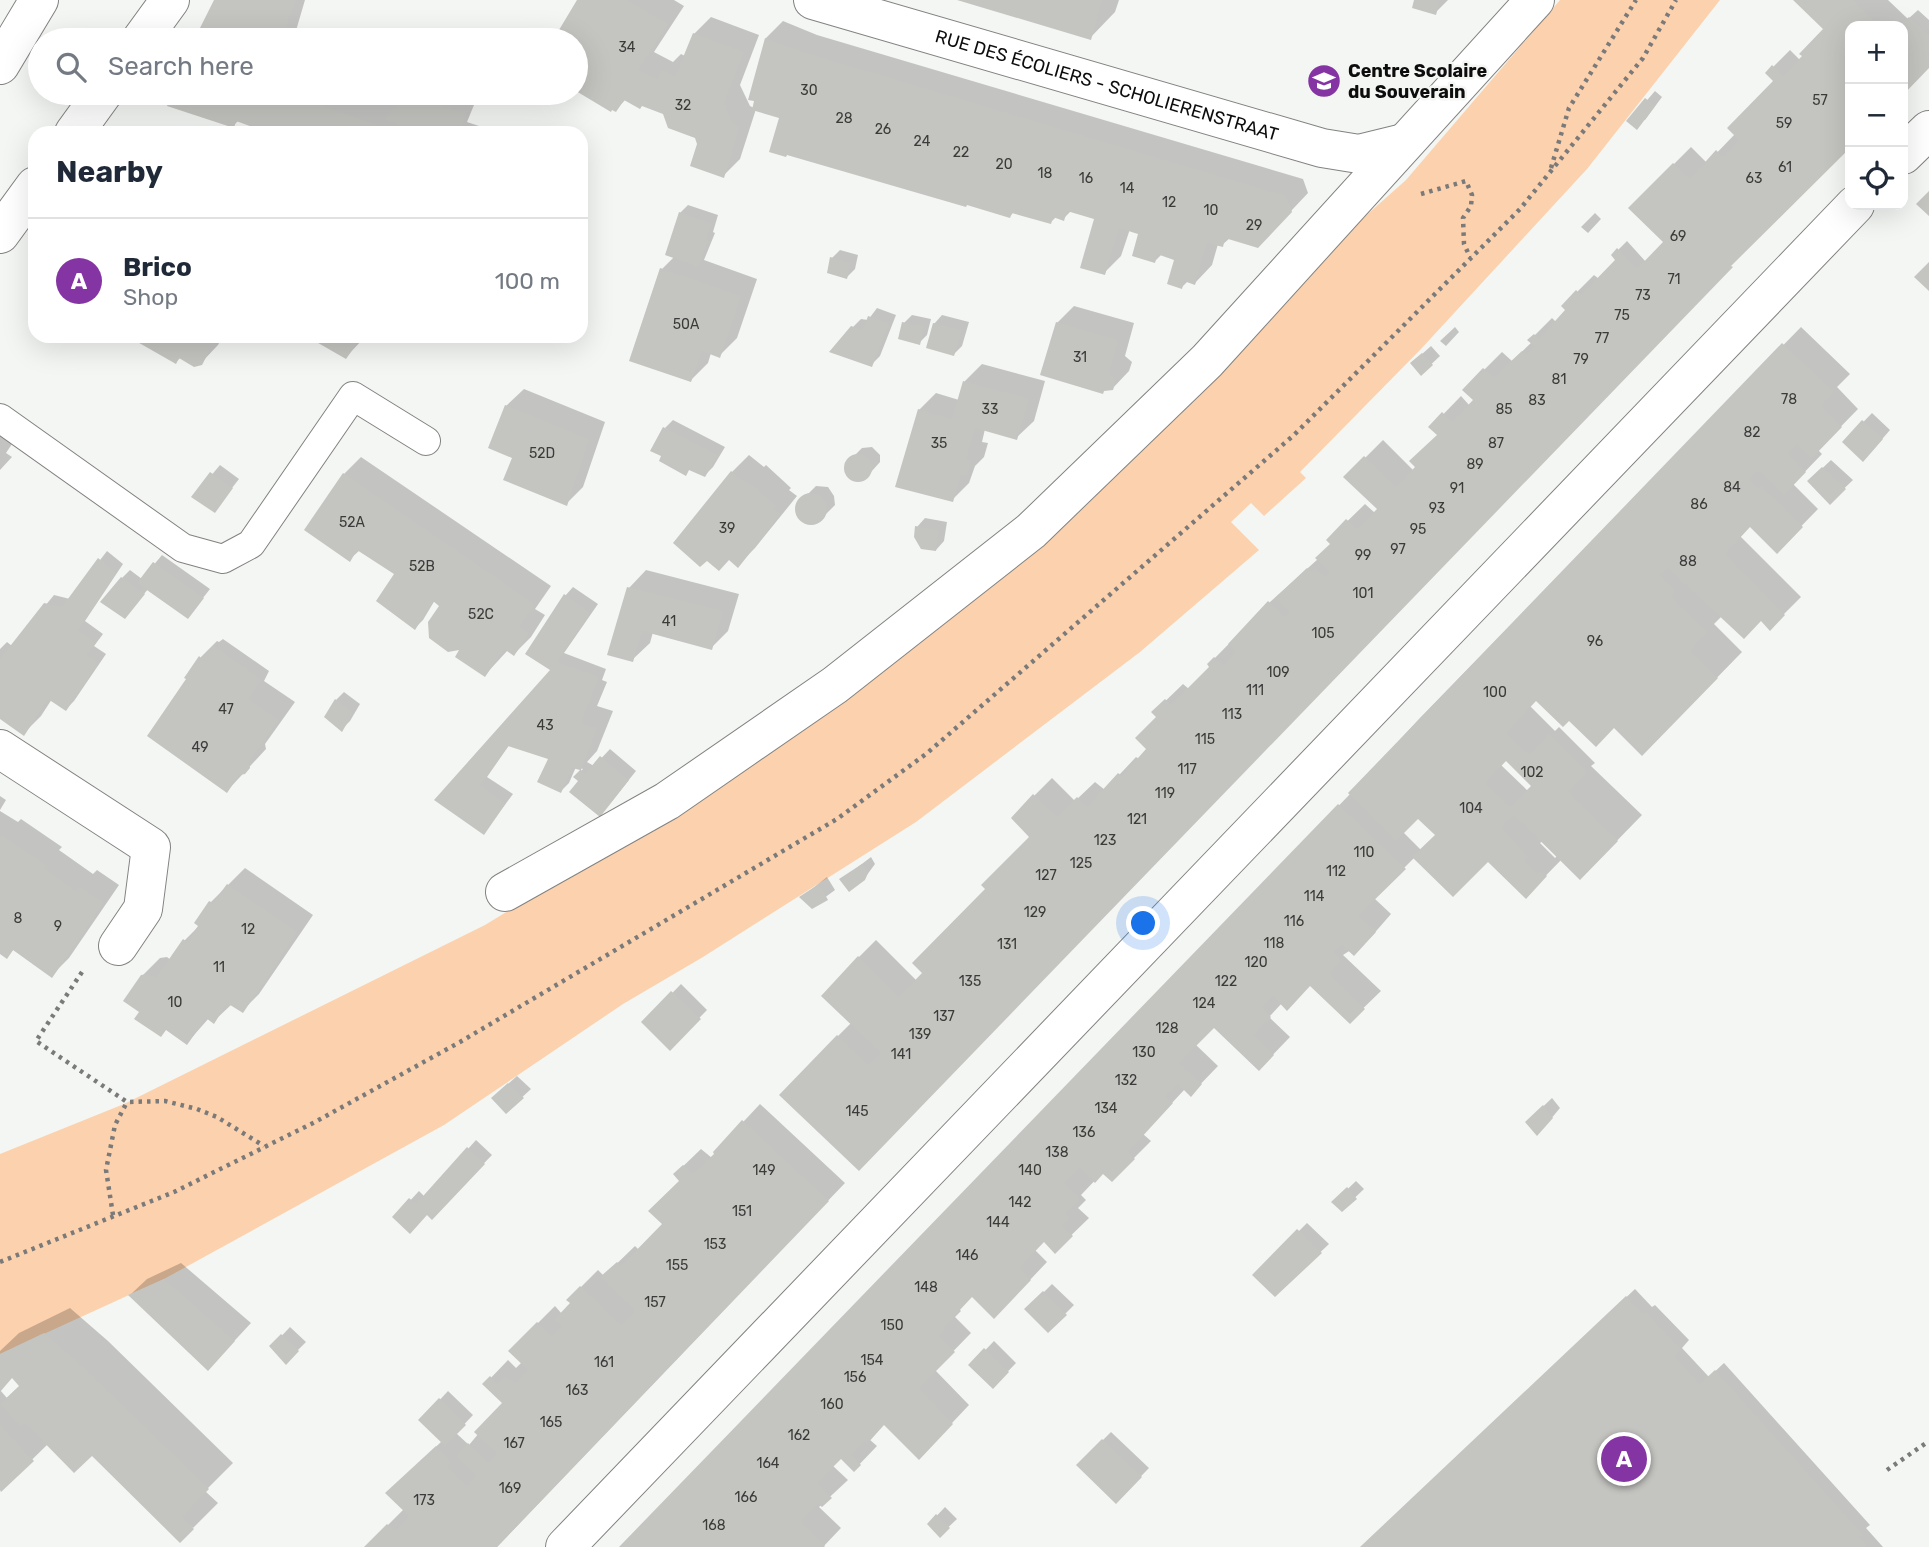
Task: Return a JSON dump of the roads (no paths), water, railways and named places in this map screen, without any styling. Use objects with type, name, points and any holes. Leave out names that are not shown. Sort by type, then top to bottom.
[{"type":"street","points":[[0,65],[39,0]]},
{"type":"street","points":[[150,28],[170,0]]},
{"type":"street","name":"RUE DES ÉCOLIERS - SCHOLIERENSTRAAT","points":[[813,0],[1322,148],[1359,154],[1405,143]]},
{"type":"street","points":[[505,892],[667,801],[835,685],[1031,531],[1207,361],[1535,0]]},
{"type":"street","points":[[79,126],[94,105]]},
{"type":"street","points":[[1908,150],[1929,130]]},
{"type":"street","points":[[0,234],[28,196]]},
{"type":"street","points":[[565,1547],[1849,210]]},
{"type":"street","points":[[0,749],[151,847],[143,909],[118,946]]},
{"type":"lane","points":[[0,418],[183,548],[223,559],[251,544],[353,396],[426,441]]},
{"type":"place","name":"Centre Scolaire du Souverain","points":[[1324,81]]},
{"type":"place","name":"Brico","points":[[1624,1459]]}]
